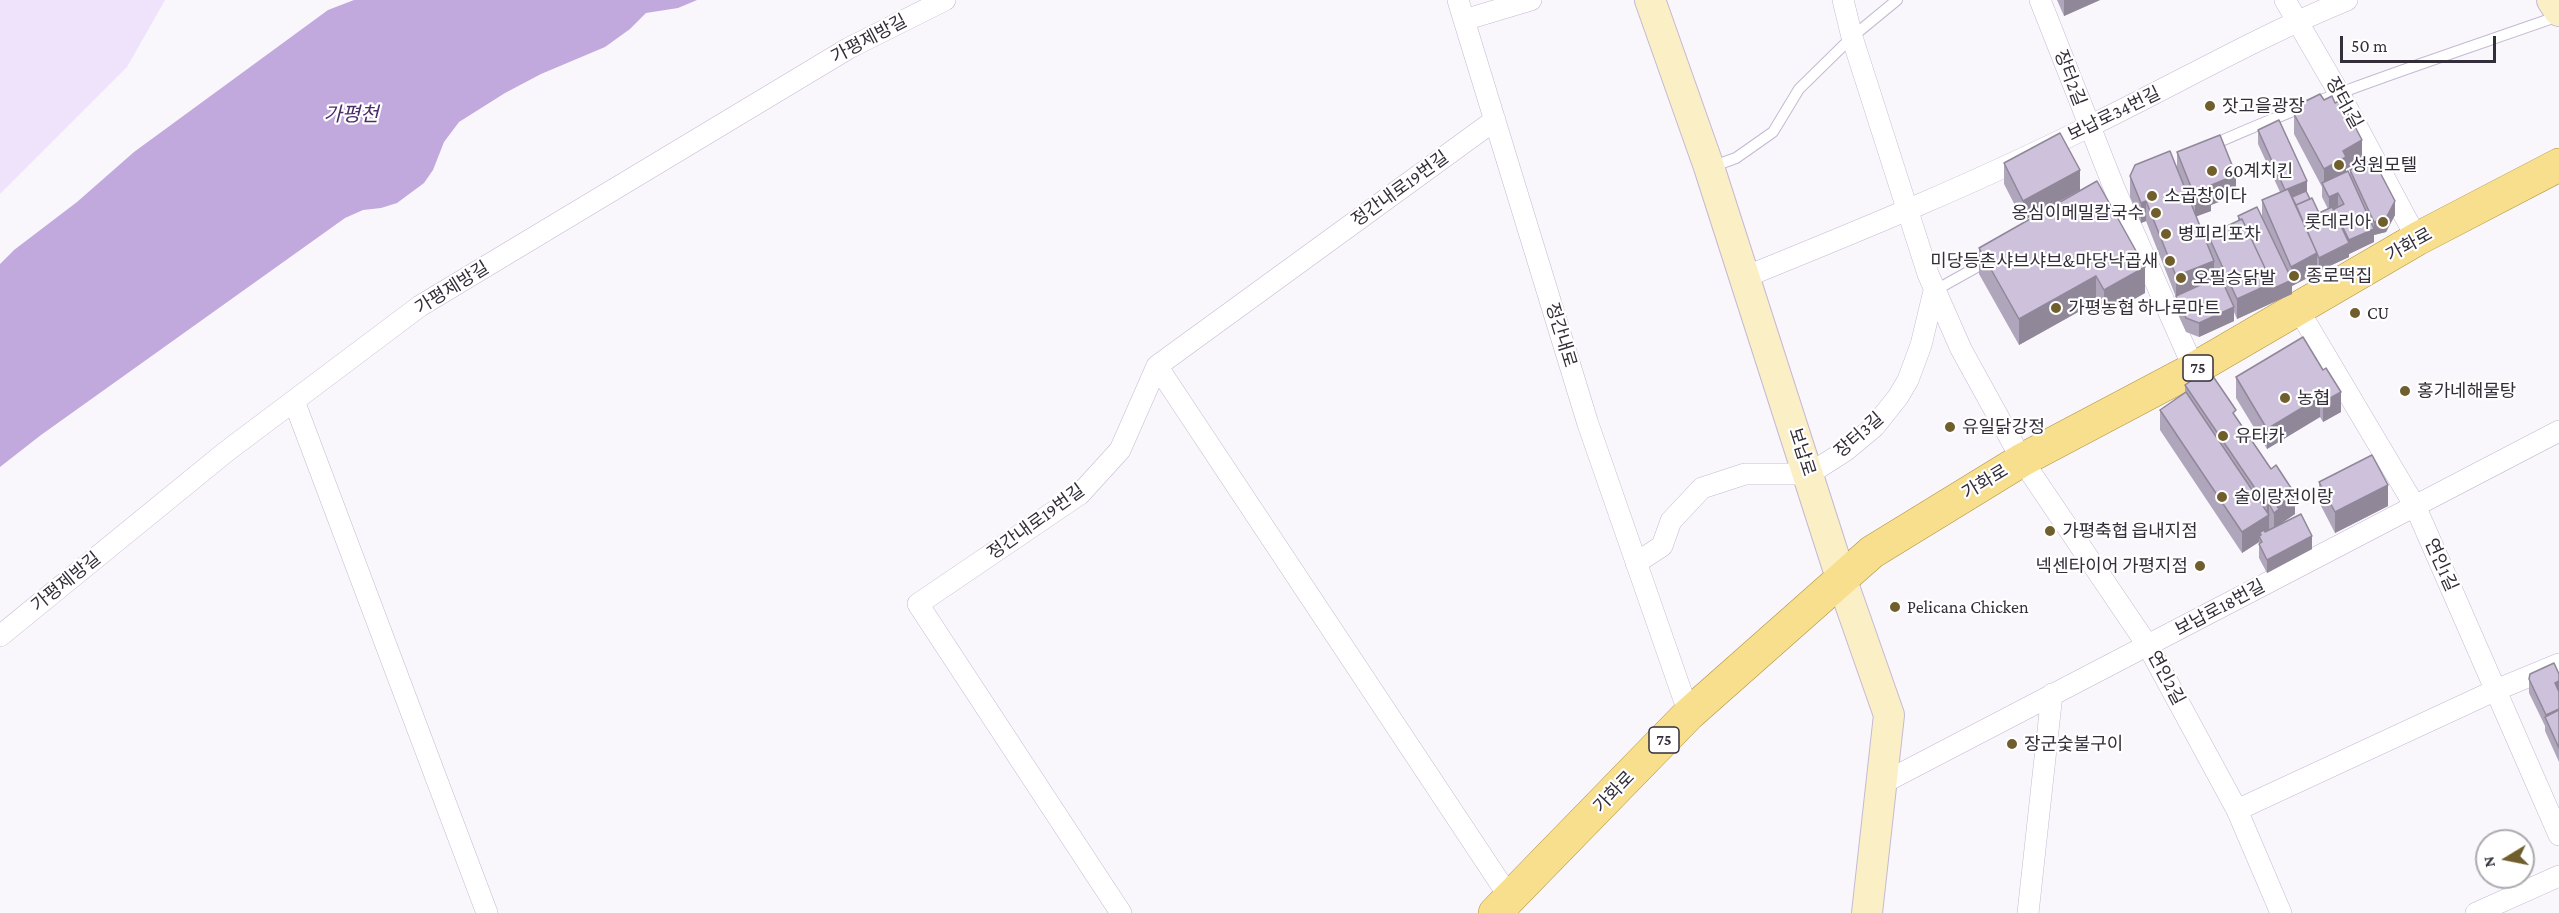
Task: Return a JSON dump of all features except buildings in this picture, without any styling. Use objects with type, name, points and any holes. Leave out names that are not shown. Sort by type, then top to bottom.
[{"type":"main road","name":"가화로","points":[[1502,905],[1574,835],[1689,714],[1872,552],[2022,460],[2194,369],[2417,239],[2559,165]]},
{"type":"street","name":"가평제방길","points":[[0,636],[210,465],[420,306],[849,48],[945,0]]},
{"type":"street","name":"정간내로","points":[[1531,0],[1461,10],[1588,424],[1689,714]]},
{"type":"street","name":"보납로","points":[[1650,0],[1745,277],[1842,578],[1889,715],[1867,913]]},
{"type":"street","points":[[1844,0],[1852,37],[1934,291],[1960,349],[2022,460]]},
{"type":"street","name":"장터2길","points":[[2040,0],[2115,190],[2194,369]]},
{"type":"street","name":"장터1길","points":[[2285,0],[2339,93],[2417,239]]},
{"type":"street","name":"보납로34번길","points":[[1745,277],[1907,211],[2089,127],[2298,20],[2347,0]]},
{"type":"street","points":[[2552,0],[2559,11]]},
{"type":"street","name":"정간내로19번길","points":[[1121,913],[918,604],[1080,494],[1120,450],[1157,366],[1495,120]]},
{"type":"street","name":"장터3길","points":[[1809,474],[1845,451],[1874,427],[1898,397],[1908,380],[1921,345],[1934,291]]},
{"type":"street","name":"연인1길","points":[[2298,309],[2416,508],[2559,835]]},
{"type":"street","points":[[1157,366],[1502,905]]},
{"type":"street","points":[[294,401],[487,913]]},
{"type":"street","name":"보납로18번길","points":[[1881,784],[2416,508],[2559,431]]},
{"type":"street","name":"연인2길","points":[[2022,460],[2148,646],[2236,810],[2281,913]]},
{"type":"street","points":[[1636,562],[1662,546],[1671,521],[1702,488],[1745,474],[1809,474]]},
{"type":"street","points":[[2236,810],[2496,690],[2559,664]]},
{"type":"street","points":[[2028,913],[2052,694]]},
{"type":"street","points":[[2476,913],[2559,876]]},
{"type":"lane","points":[[1708,167],[1736,158],[1773,132],[1799,89],[1852,37],[1897,0]]},
{"type":"lane","points":[[2197,152],[2258,124],[2339,93],[2559,16]]},
{"type":"lane","points":[[1934,291],[2004,252]]},
{"type":"shaded area","points":[[0,0],[165,0],[127,67],[0,194]]},
{"type":"water","name":"가평천","points":[[354,0],[697,0],[678,8],[646,13],[630,29],[605,47],[541,74],[459,122],[444,142],[433,170],[424,183],[397,203],[363,210],[345,218],[41,435],[0,467],[0,264],[14,250],[77,202],[134,152],[328,10]]},
{"type":"place","name":"잣고을광장","points":[[2210,106]]},
{"type":"place","name":"성원모텔","points":[[2339,165]]},
{"type":"place","name":"60계치킨","points":[[2212,171]]},
{"type":"place","name":"소곱창이다","points":[[2152,196]]},
{"type":"place","name":"옹심이메밀칼국수","points":[[2156,213]]},
{"type":"place","name":"롯데리아","points":[[2383,222]]},
{"type":"place","name":"병피리포차","points":[[2166,234]]},
{"type":"place","name":"미당등촌샤브샤브&마당낙곱새","points":[[2170,261]]},
{"type":"place","name":"종로떡집","points":[[2294,276]]},
{"type":"place","name":"오필승닭발","points":[[2181,278]]},
{"type":"place","name":"가평농협 하나로마트","points":[[2056,308]]},
{"type":"place","name":"CU","points":[[2355,313]]},
{"type":"place","name":"홍가네해물탕","points":[[2405,391]]},
{"type":"place","name":"농협","points":[[2285,398]]},
{"type":"place","name":"유일닭강정","points":[[1950,427]]},
{"type":"place","name":"유타카","points":[[2223,436]]},
{"type":"place","name":"술이랑전이랑","points":[[2222,497]]},
{"type":"place","name":"가평축협 읍내지점","points":[[2050,531]]},
{"type":"place","name":"넥센타이어 가평지점","points":[[2200,566]]},
{"type":"place","name":"Pelicana Chicken","points":[[1895,607]]},
{"type":"place","name":"장군숯불구이","points":[[2012,744]]}]
